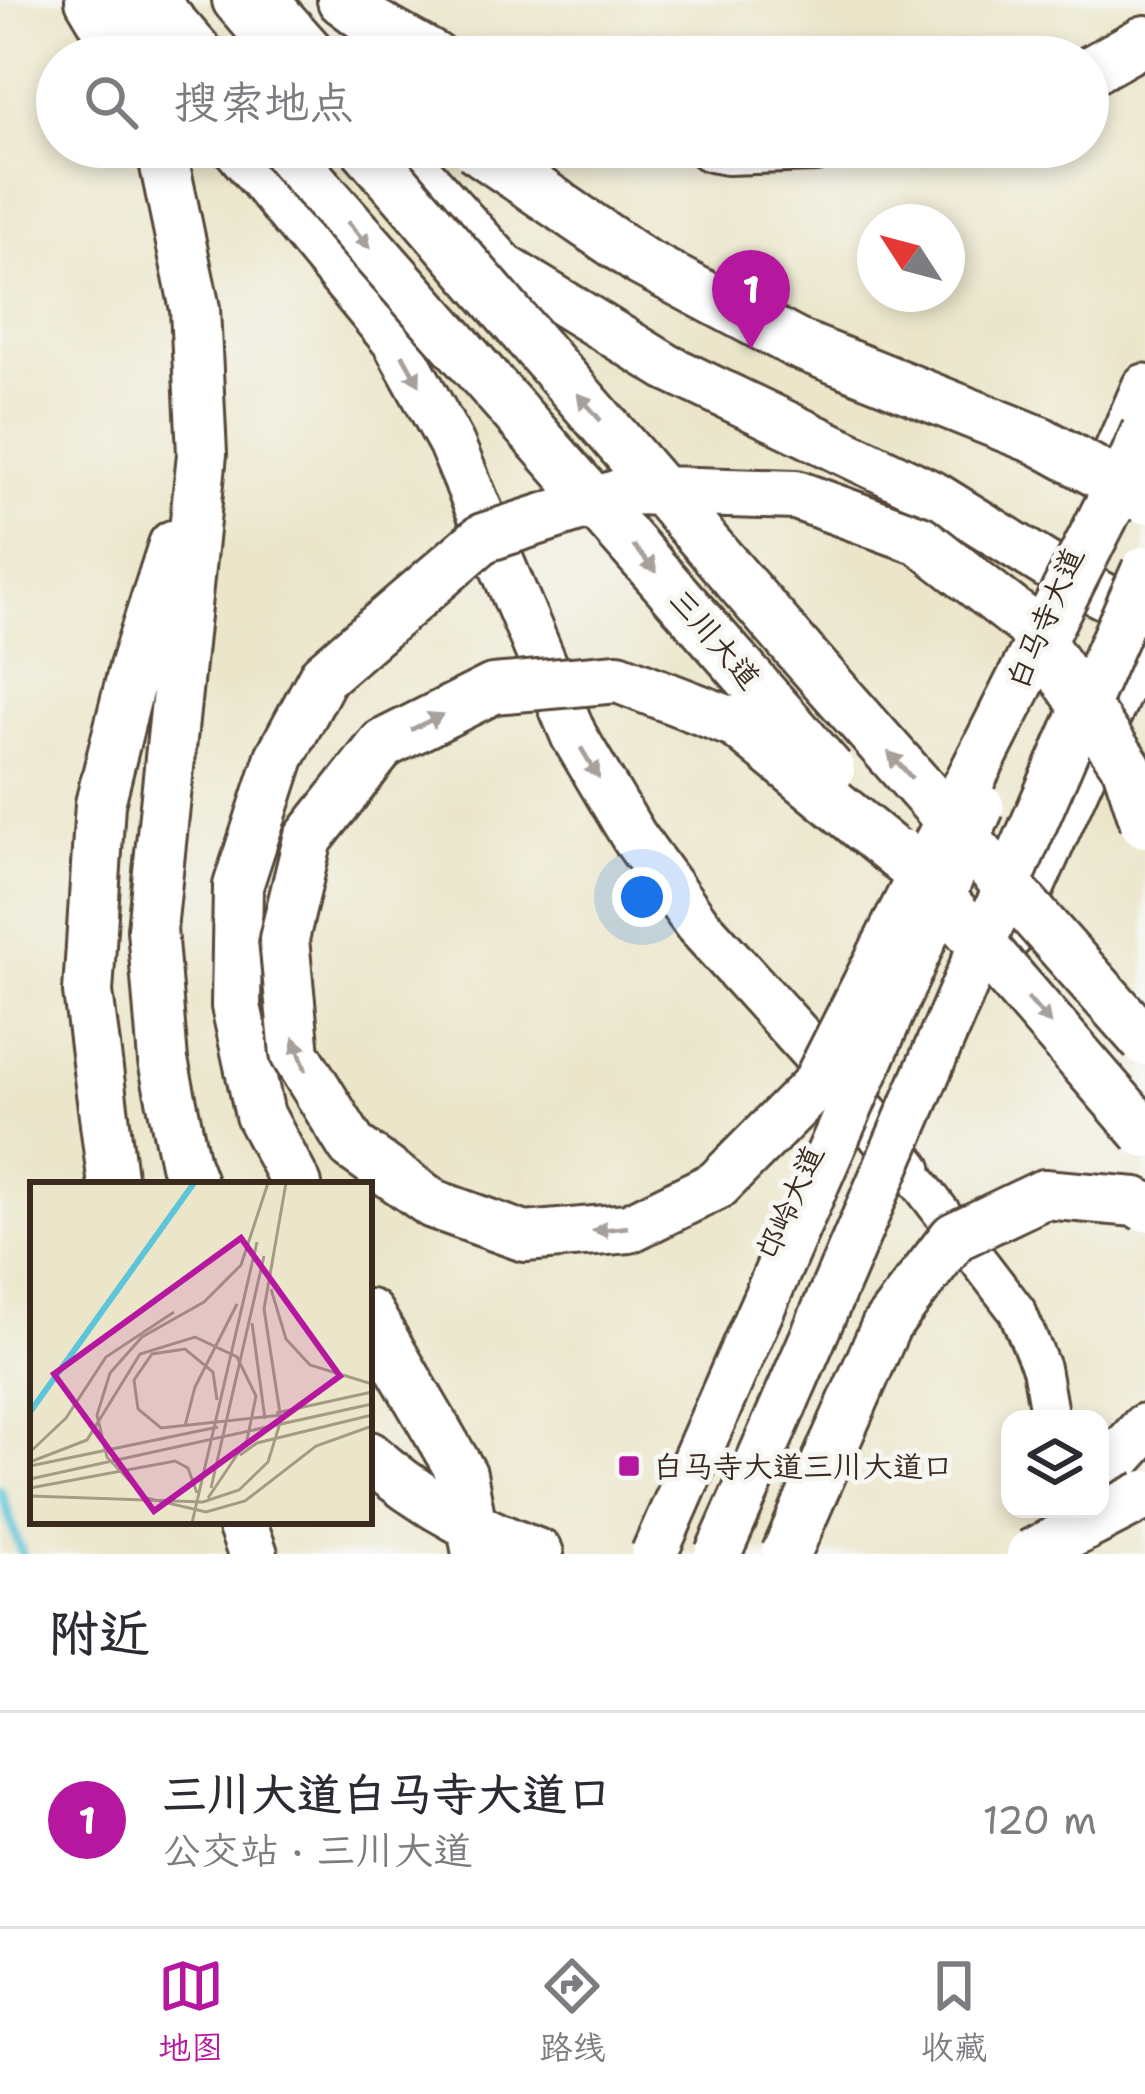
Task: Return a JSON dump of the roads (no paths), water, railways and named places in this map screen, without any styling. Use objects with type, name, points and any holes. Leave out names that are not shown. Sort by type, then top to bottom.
[{"type":"highway","points":[[90,0],[111,36]]},
{"type":"highway","points":[[152,0],[184,36]]},
{"type":"highway","points":[[237,0],[268,36]]},
{"type":"highway","points":[[313,0],[347,36]]},
{"type":"highway","points":[[342,0],[396,36]]},
{"type":"highway","points":[[1109,60],[1145,40]]},
{"type":"highway","points":[[165,168],[196,309],[202,454],[152,928],[163,1061],[192,1182]]},
{"type":"highway","name":"三川大道","points":[[301,168],[942,860],[1145,1133]]},
{"type":"highway","name":"三川大道","points":[[382,168],[1145,1041]]},
{"type":"highway","points":[[505,168],[642,262],[795,343],[1040,440],[1134,488],[816,1085],[717,1185],[628,1228],[525,1237],[433,1204],[352,1146],[295,1054],[284,939],[308,839],[383,744],[493,689],[618,678],[737,724],[942,860]]},
{"type":"highway","points":[[113,1182],[88,992],[100,804],[134,667],[202,454]]},
{"type":"highway","points":[[296,1182],[260,1115],[236,1006],[238,886],[280,757],[324,675],[483,538],[631,490],[796,495],[920,540],[1028,623],[1126,767],[1145,823]]},
{"type":"highway","points":[[786,1554],[886,1326],[954,1237],[1044,1194],[1136,1202],[1145,1207]]},
{"type":"highway","points":[[372,1319],[462,1474],[477,1554]]},
{"type":"highway","points":[[1109,1468],[1145,1428]]},
{"type":"highway","points":[[372,1459],[399,1483],[478,1532],[538,1554]]},
{"type":"highway","points":[[1030,1554],[1145,1495]]},
{"type":"highway","points":[[1030,1554],[1063,1518]]},
{"type":"highway","points":[[242,1524],[253,1554]]},
{"type":"main road","points":[[110,0],[140,36]]},
{"type":"main road","points":[[265,0],[297,36]]},
{"type":"main road","points":[[253,168],[395,341],[452,443],[574,736],[634,837],[697,925],[843,1085],[909,1170]]},
{"type":"main road","points":[[415,168],[504,267],[667,368],[936,496],[1063,575],[1145,617]]},
{"type":"main road","name":"白马寺大道","points":[[942,860],[1145,387]]},
{"type":"main road","name":"白马寺大道","points":[[942,860],[1134,488],[1145,430]]},
{"type":"main road","points":[[718,1554],[878,1193],[999,896],[1145,569]]},
{"type":"main road","points":[[740,1554],[1145,633]]},
{"type":"main road","name":"邙岭大道","points":[[633,1554],[942,860]]},
{"type":"main road","name":"邙岭大道","points":[[654,1554],[942,860]]},
{"type":"street","points":[[909,1170],[1017,1311],[1041,1369],[1048,1410]]},
{"type":"street","points":[[1054,1518],[1054,1554]]},
{"type":"waterway","points":[[0,1489],[22,1554]]},
{"type":"place","name":"三川大道白马寺大道口","points":[[751,349]]},
{"type":"place","name":"白马寺大道三川大道口","points":[[629,1466]]}]
